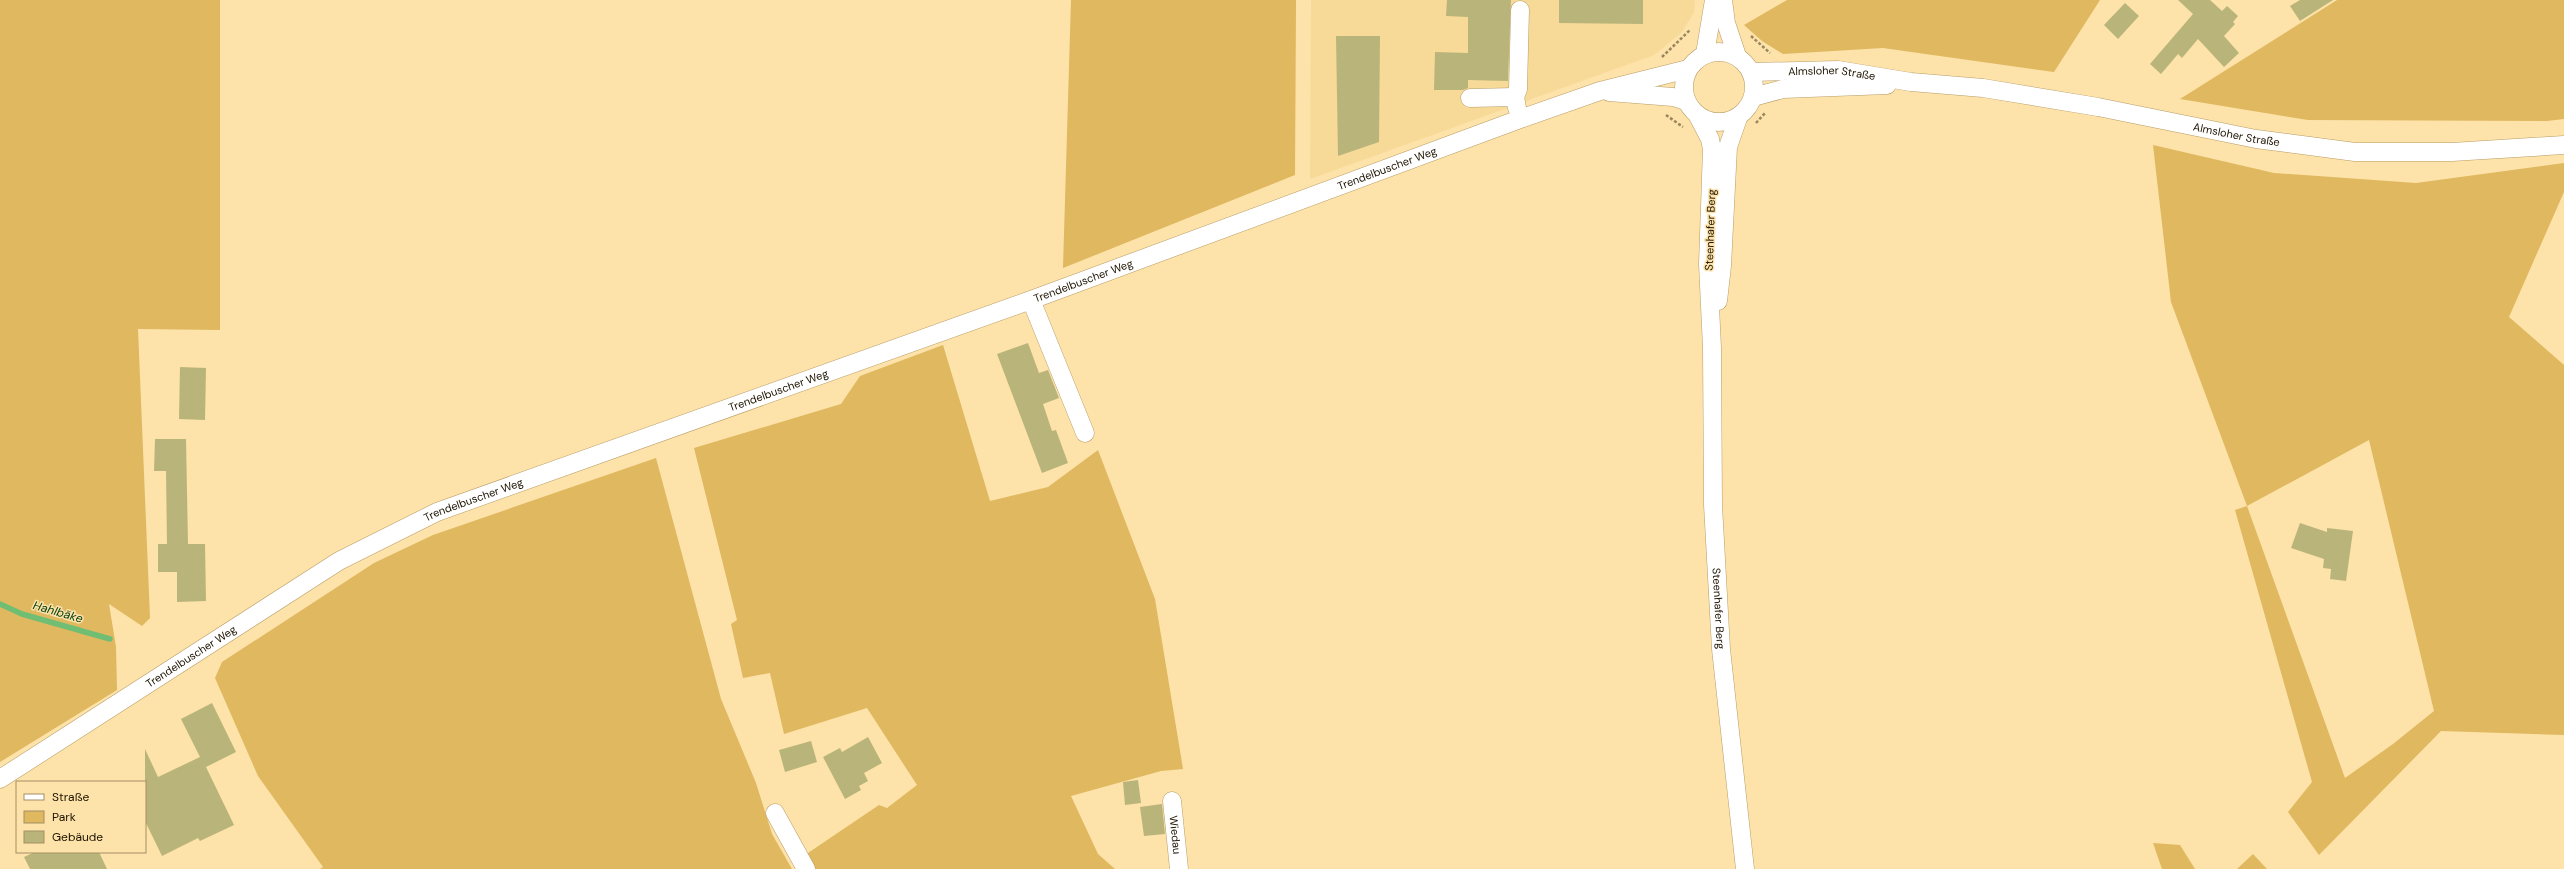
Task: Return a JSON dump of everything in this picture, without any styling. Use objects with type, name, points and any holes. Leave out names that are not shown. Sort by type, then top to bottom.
[{"type":"street","points":[[1705,54],[1714,0]]},
{"type":"street","points":[[1724,0],[1726,23],[1737,56],[1751,72],[1754,84],[1753,97],[1748,109],[1738,118],[1724,123],[1712,122],[1698,116],[1686,101],[1683,87],[1688,69],[1694,60],[1705,54],[1725,52],[1737,56]]},
{"type":"street","points":[[1520,10],[1518,89],[1515,97],[1520,119]]},
{"type":"street","name":"Trendelbuscher Weg","points":[[0,779],[339,561],[437,512],[1031,300],[1520,119],[1600,91],[1688,69]]},
{"type":"street","name":"Almsloher Straße","points":[[1751,72],[1838,70],[1911,82],[1991,90],[2098,107],[2256,139],[2355,152],[2452,152],[2564,145]]},
{"type":"street","name":"Almsloher Straße","points":[[1753,97],[1783,89],[1911,82]]},
{"type":"street","name":"Trendelbuscher Weg","points":[[1600,91],[1673,97],[1686,101]]},
{"type":"street","points":[[1470,98],[1515,97]]},
{"type":"street","name":"Steenhafer Berg","points":[[1698,116],[1710,138],[1712,149],[1708,264],[1712,348],[1711,445],[1716,569],[1721,649],[1745,869]]},
{"type":"street","name":"Steenhafer Berg","points":[[1712,348],[1722,266],[1728,147],[1738,118]]},
{"type":"street","points":[[1031,300],[1085,433]]},
{"type":"street","name":"Wiedau","points":[[1172,801],[1179,869]]},
{"type":"street","points":[[775,813],[806,869]]},
{"type":"shaded area","points":[[1311,0],[1695,0],[1694,12],[1682,32],[1654,55],[1310,179]]},
{"type":"green space","points":[[0,0],[220,0],[220,330],[138,329],[150,618],[142,626],[109,604],[116,647],[117,690],[0,762]]},
{"type":"green space","points":[[1071,0],[1296,0],[1295,175],[1063,268]]},
{"type":"green space","points":[[1787,0],[2100,0],[2054,72],[1883,48],[1783,54],[1762,41],[1744,25]]},
{"type":"green space","points":[[2337,0],[2564,0],[2564,119],[2547,121],[2308,120],[2180,99]]},
{"type":"green space","points":[[2153,145],[2274,173],[2416,183],[2564,163],[2564,192],[2509,317],[2564,365],[2564,735],[2441,731],[2319,855],[2288,812],[2312,782],[2235,510],[2247,506],[2171,302]],"holes":[[[2369,440],[2434,711],[2393,744],[2345,778],[2247,506]]]},
{"type":"green space","points":[[943,345],[990,501],[1048,487],[1098,450],[1155,599],[1183,769],[1161,771],[1071,796],[1098,854],[1115,869],[812,869],[805,855],[879,805],[887,808],[917,785],[867,708],[784,734],[770,673],[743,678],[731,624],[737,620],[694,448],[841,404],[860,376]]},
{"type":"green space","points":[[656,458],[721,699],[756,783],[772,834],[792,869],[320,869],[323,867],[258,776],[215,678],[222,662],[374,563],[433,535]]},
{"type":"green space","points":[[2153,843],[2180,845],[2195,869],[2162,869]]},
{"type":"green space","points":[[2253,854],[2267,869],[2237,869]]},
{"type":"building","points":[[1447,0],[1511,0],[1508,81],[1468,80],[1468,88],[1463,90],[1434,90],[1435,52],[1468,53],[1468,17],[1446,16]]},
{"type":"building","points":[[1559,0],[1643,0],[1643,24],[1559,23]]},
{"type":"building","points":[[2178,0],[2210,0],[2222,11],[2227,6],[2238,16],[2233,22],[2235,24],[2224,36],[2239,53],[2224,67],[2198,39],[2182,58],[2178,54],[2161,74],[2150,64],[2193,14]]},
{"type":"building","points":[[2300,0],[2333,0],[2300,21],[2290,6]]},
{"type":"building","points":[[2125,3],[2139,16],[2118,39],[2104,25]]},
{"type":"building","points":[[1336,36],[1380,36],[1379,142],[1338,156]]},
{"type":"building","points":[[1028,343],[1039,373],[1048,370],[1059,398],[1043,404],[1052,431],[1056,430],[1068,463],[1042,473],[997,354]]},
{"type":"building","points":[[180,367],[206,368],[205,420],[179,419]]},
{"type":"building","points":[[155,439],[186,439],[188,544],[205,544],[206,601],[177,602],[177,572],[158,572],[158,544],[167,544],[166,471],[154,471]]},
{"type":"building","points":[[2300,523],[2327,532],[2327,528],[2353,531],[2346,581],[2330,579],[2331,569],[2323,568],[2324,559],[2291,548]]},
{"type":"building","points":[[212,703],[236,752],[206,767],[234,825],[200,841],[198,838],[162,856],[146,823],[145,749],[158,777],[200,757],[181,719]]},
{"type":"building","points":[[868,737],[882,763],[864,773],[868,781],[859,786],[861,790],[845,799],[823,757],[840,748],[842,752]]},
{"type":"building","points":[[811,741],[817,762],[785,772],[779,750]]},
{"type":"building","points":[[1138,780],[1141,803],[1125,805],[1123,782]]},
{"type":"building","points":[[1162,804],[1165,834],[1144,836],[1140,807]]},
{"type":"building","points":[[33,853],[99,853],[107,869],[30,869],[24,857]]},
{"type":"waterway","name":"Hahlbäke","points":[[0,604],[22,614],[110,639]]}]
